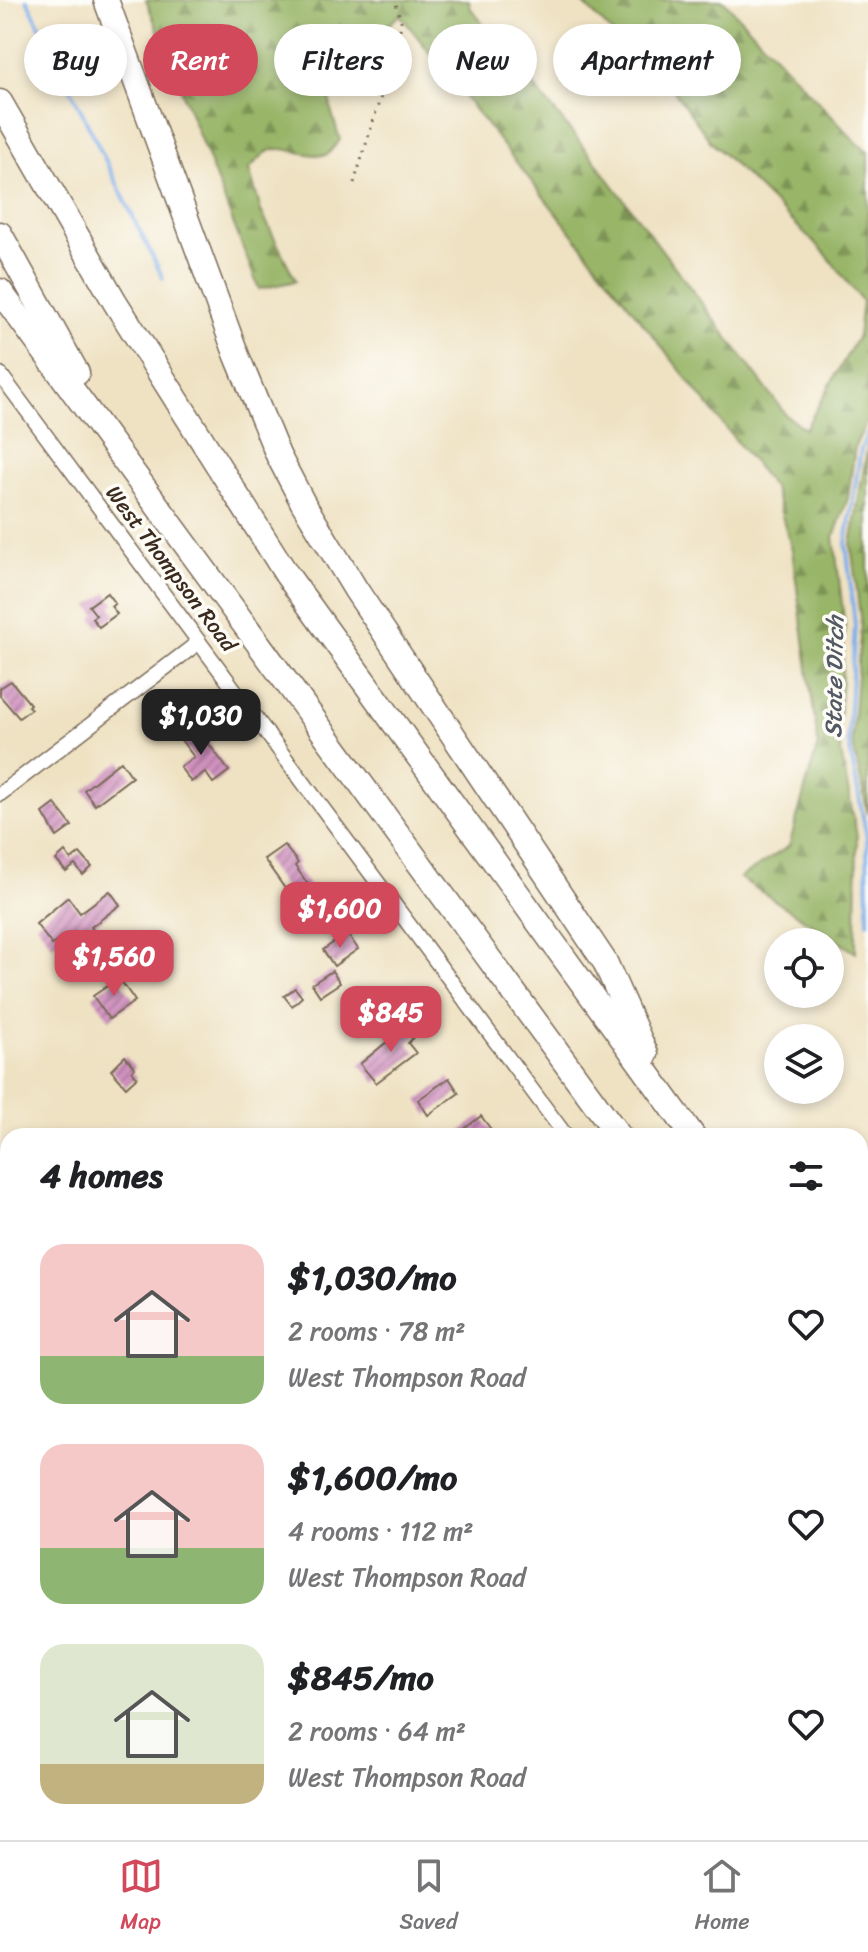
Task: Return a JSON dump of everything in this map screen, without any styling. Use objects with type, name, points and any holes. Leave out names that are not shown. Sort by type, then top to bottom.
[{"type":"highway","points":[[106,0],[242,369],[297,491],[349,580],[605,962],[667,1100]]},
{"type":"highway","points":[[0,102],[115,302],[287,575],[687,1128]]},
{"type":"highway","points":[[0,234],[88,394],[101,426]]},
{"type":"highway","points":[[0,291],[613,1128]]},
{"type":"street","name":"West Thompson Road","points":[[0,374],[560,1128]]},
{"type":"street","points":[[0,794],[199,642]]},
{"type":"path","points":[[354,183],[399,38],[401,21],[395,0]]},
{"type":"green space","points":[[146,0],[469,0],[471,9],[483,24],[428,24],[428,50],[412,30],[412,24],[407,24],[400,15],[390,24],[274,24],[274,96],[330,96],[340,140],[327,155],[275,149],[264,154],[249,169],[261,211],[296,281],[259,289],[184,96],[258,96],[258,24],[155,24]]},
{"type":"green space","points":[[580,0],[723,0],[868,152],[868,419],[855,446],[848,498],[834,537],[845,628],[838,737],[857,836],[856,953],[844,945],[844,928],[817,928],[740,878],[789,846],[818,744],[792,550],[774,489],[464,96],[537,96],[537,90],[592,157],[786,415],[805,429],[858,336],[862,301],[824,252],[711,142],[678,96],[741,96],[741,24],[604,24]]},
{"type":"green space","points":[[868,444],[868,814],[852,740],[861,625],[851,544]]},
{"type":"building","points":[[107,593],[115,604],[111,606],[117,614],[99,627],[92,618],[96,615],[89,606]]},
{"type":"building","points":[[11,681],[30,704],[31,709],[19,718],[0,696],[0,688]]},
{"type":"building","points":[[195,725],[229,771],[213,783],[205,772],[191,782],[180,767],[194,757],[178,736]]},
{"type":"building","points":[[121,761],[132,777],[95,805],[84,790]]},
{"type":"building","points":[[55,804],[72,826],[57,837],[43,813]]},
{"type":"building","points":[[284,845],[313,891],[296,904],[264,859]]},
{"type":"building","points":[[65,852],[71,860],[80,853],[92,867],[83,875],[75,865],[66,872],[56,860]]},
{"type":"building","points":[[110,891],[120,905],[91,927],[96,934],[74,951],[63,937],[52,945],[36,924],[68,897],[80,913]]},
{"type":"building","points":[[347,933],[358,949],[334,966],[323,950]]},
{"type":"building","points":[[332,971],[340,983],[320,996],[312,984]]},
{"type":"building","points":[[119,978],[135,1001],[109,1019],[93,996]]},
{"type":"building","points":[[295,988],[302,997],[292,1006],[284,996]]},
{"type":"building","points":[[387,988],[395,1006],[373,1022],[361,1007]]},
{"type":"building","points":[[411,1022],[419,1032],[408,1043],[416,1053],[376,1083],[360,1064]]},
{"type":"building","points":[[125,1056],[135,1068],[132,1071],[137,1077],[126,1087],[111,1070]]},
{"type":"building","points":[[449,1078],[459,1093],[428,1115],[418,1100]]},
{"type":"building","points":[[481,1116],[490,1128],[465,1128]]},
{"type":"waterway","points":[[27,0],[163,278]]},
{"type":"waterway","name":"State Ditch","points":[[868,433],[861,449],[846,543],[855,625],[848,739],[867,838],[868,923]]}]
